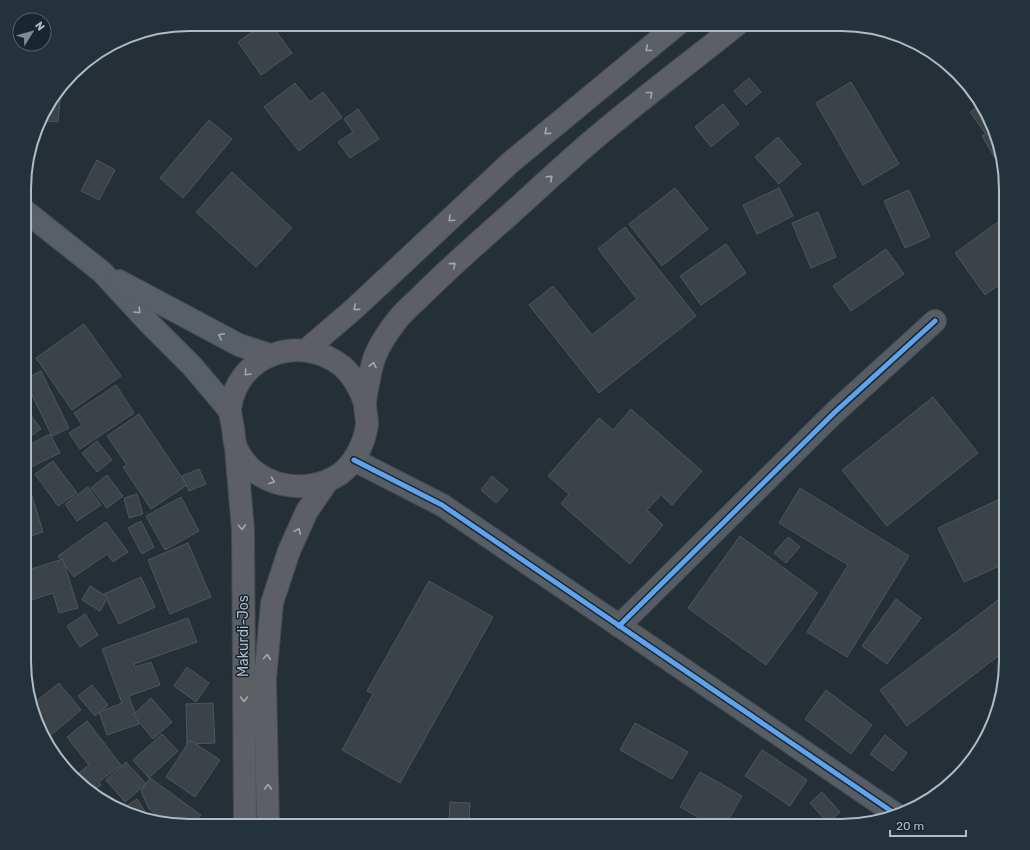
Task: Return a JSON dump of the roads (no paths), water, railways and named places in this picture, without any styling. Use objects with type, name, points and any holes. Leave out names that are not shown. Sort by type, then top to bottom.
[{"type":"highway","points":[[306,350],[355,308],[511,162],[670,31]]},
{"type":"highway","points":[[365,403],[375,356],[398,319],[446,271],[600,134],[729,31]]},
{"type":"highway","points":[[288,350],[306,350],[326,356],[344,367],[357,384],[365,403],[367,423],[364,436],[354,460],[342,472],[327,482],[305,487],[284,486],[264,478],[247,465],[236,446],[230,411],[234,394],[242,378],[255,365],[270,355],[288,350]]},
{"type":"highway","name":"Makurdi-Jos","points":[[236,446],[243,530],[245,819]]},
{"type":"highway","name":"Makurdi-Jos","points":[[268,819],[265,680],[272,604],[292,544],[307,511],[327,482]]},
{"type":"main road","points":[[31,216],[102,272],[151,325],[192,366],[230,411]]},
{"type":"main road","points":[[102,272],[214,333],[239,345],[270,355]]},
{"type":"street","points":[[619,626],[835,412],[935,321]]},
{"type":"street","points":[[354,460],[442,505],[891,811]]}]
